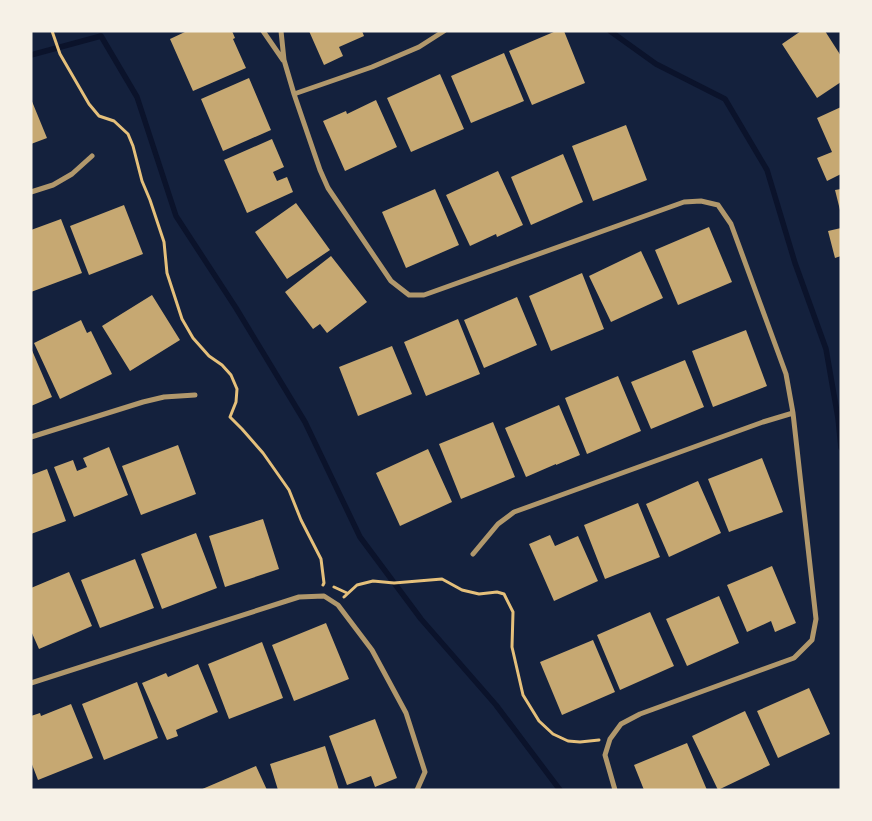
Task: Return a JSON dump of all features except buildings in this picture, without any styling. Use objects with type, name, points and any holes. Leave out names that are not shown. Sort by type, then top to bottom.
[{"type":"street","points":[[263,31],[284,60]]},
{"type":"street","points":[[281,31],[284,60],[294,94],[328,188],[391,281],[409,295],[424,295],[684,202],[701,201],[718,205],[731,224],[786,374],[793,413],[816,619],[812,640],[794,658],[640,714],[621,724],[610,739],[605,755],[615,790]]},
{"type":"street","points":[[294,94],[372,67],[419,47],[444,31]]},
{"type":"street","points":[[31,192],[53,185],[66,178],[92,156]]},
{"type":"street","points":[[31,437],[142,402],[164,397],[196,395]]},
{"type":"street","points":[[474,554],[498,524],[514,512],[763,422],[793,413]]},
{"type":"street","points":[[31,683],[299,597],[324,596],[338,605],[372,650],[406,713],[424,772],[417,790]]},
{"type":"path","points":[[52,31],[60,54],[89,104],[99,116],[114,121],[128,134],[142,181],[164,242],[167,273],[182,319],[193,338],[209,356],[232,375],[237,389],[236,402],[230,417],[263,453],[289,490],[300,520],[321,559],[324,582],[320,596]]},
{"type":"path","points":[[338,605],[347,593],[357,585],[374,581],[394,583],[442,579],[462,590],[479,594],[497,592],[504,594],[513,612],[512,647],[523,695],[539,721],[553,734],[568,741],[580,742],[610,739]]},
{"type":"waterway","points":[[610,31],[656,64],[725,99],[767,170],[795,263],[826,349],[838,418],[841,448]]},
{"type":"waterway","points":[[31,55],[101,36],[137,97],[176,216],[236,308],[305,422],[360,537],[421,619],[496,705],[560,790]]}]
